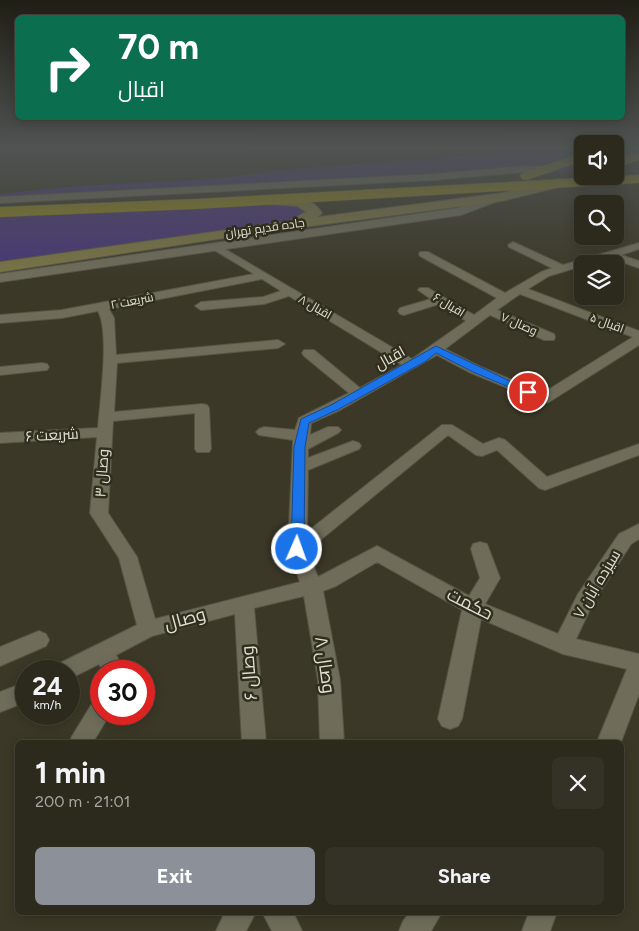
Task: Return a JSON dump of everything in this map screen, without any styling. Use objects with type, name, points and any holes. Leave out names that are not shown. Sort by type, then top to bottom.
[{"type":"highway","points":[[0,212],[22,208],[309,191]]},
{"type":"highway","points":[[0,207],[22,208],[246,200],[403,191]]},
{"type":"main road","name":"جاده قدیم تهران","points":[[0,267],[258,229],[494,198],[522,191]]},
{"type":"main road","points":[[246,200],[299,203],[311,207],[315,214],[302,220],[258,229]]},
{"type":"street","points":[[0,200],[161,191]]},
{"type":"street","points":[[0,278],[218,248],[461,211],[494,198]]},
{"type":"street","points":[[513,245],[572,268]]},
{"type":"street","name":"اقبال","points":[[312,587],[297,549],[301,441],[304,422],[412,365],[505,298],[545,274],[572,268],[639,246]]},
{"type":"street","name":"اقبال ۸","points":[[218,248],[412,365]]},
{"type":"street","points":[[424,254],[505,298]]},
{"type":"street","points":[[610,254],[639,265]]},
{"type":"street","points":[[520,260],[545,274]]},
{"type":"street","name":"شریعت ۲","points":[[0,319],[62,314],[262,276]]},
{"type":"street","name":"اقبال ۶","points":[[424,290],[474,320]]},
{"type":"street","name":"اقبال ۵","points":[[519,290],[639,335]]},
{"type":"street","points":[[201,306],[264,300],[289,292]]},
{"type":"street","points":[[404,311],[440,300]]},
{"type":"street","name":"وصال ۳","points":[[102,306],[108,318],[110,360],[99,514],[128,557],[148,629]]},
{"type":"street","name":"وصال ۷","points":[[488,310],[549,337]]},
{"type":"street","points":[[436,349],[476,370],[544,398],[639,340]]},
{"type":"street","points":[[110,360],[278,344]]},
{"type":"street","points":[[309,353],[359,394]]},
{"type":"street","points":[[0,371],[42,367]]},
{"type":"street","name":"شریعت ۶","points":[[0,438],[105,424],[202,408],[203,449]]},
{"type":"street","points":[[297,549],[447,428],[482,451],[498,443],[546,484],[639,449]]},
{"type":"street","points":[[264,432],[301,441],[333,430]]},
{"type":"street","points":[[300,467],[353,446]]},
{"type":"street","name":"سیزده آبان ۷","points":[[563,645],[585,599],[625,540],[639,530]]},
{"type":"street","points":[[450,719],[472,607],[490,578],[480,549]]},
{"type":"street","name":"حکمت","points":[[312,587],[329,581],[377,553],[472,607],[563,645],[639,664]]},
{"type":"street","name":"وصال","points":[[80,664],[148,629],[312,587]]},
{"type":"street","name":"وصال ۸","points":[[312,587],[329,680],[332,740]]},
{"type":"street","name":"وصال ۶","points":[[244,603],[254,740]]},
{"type":"street","points":[[0,657],[39,640]]},
{"type":"street","points":[[103,652],[108,660]]},
{"type":"street","points":[[610,740],[639,664]]},
{"type":"street","points":[[0,702],[15,696]]},
{"type":"street","points":[[83,738],[91,725]]},
{"type":"street","points":[[230,931],[240,915]]},
{"type":"street","points":[[278,915],[288,931]]},
{"type":"street","points":[[413,931],[426,915]]},
{"type":"street","points":[[536,931],[542,915]]},
{"type":"shaded area","points":[[25,191],[155,191],[0,200],[0,194]]},
{"type":"shaded area","points":[[246,201],[311,207],[302,220],[0,267],[0,212]]},
{"type":"route","points":[[297,549],[300,447],[304,422],[423,359],[436,349],[497,380],[528,392]]}]
